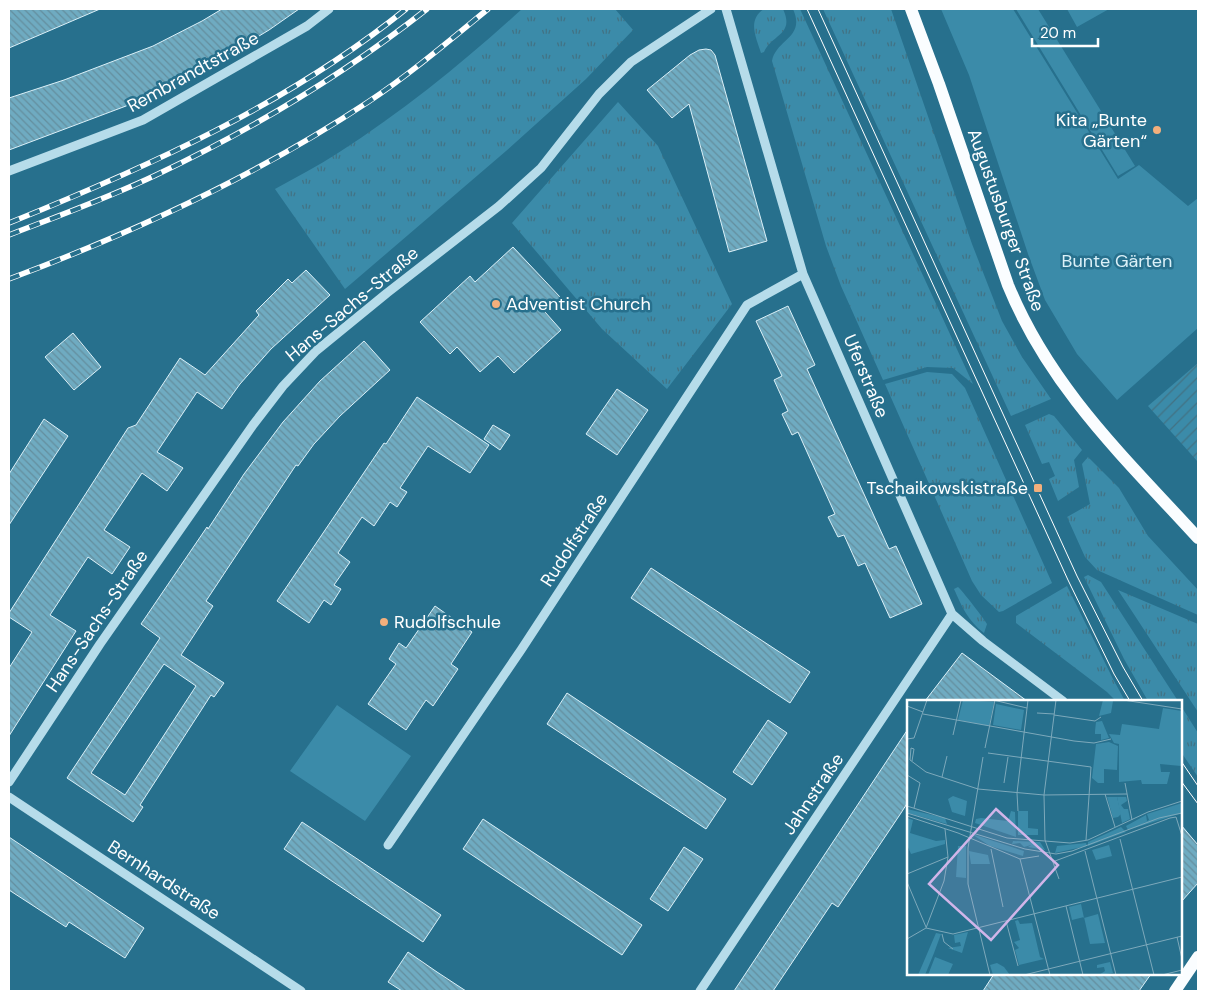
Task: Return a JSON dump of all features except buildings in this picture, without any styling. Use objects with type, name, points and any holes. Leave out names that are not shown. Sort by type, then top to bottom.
[{"type":"main road","name":"Augustusburger Straße","points":[[911,9],[939,84],[1008,285],[1019,312],[1034,340],[1071,396],[1089,418],[1198,538]]},
{"type":"main road","points":[[1176,991],[1198,957]]},
{"type":"street","name":"Rembrandtstraße","points":[[9,170],[143,120],[307,26],[329,9]]},
{"type":"street","name":"Hans-Sachs-Straße","points":[[9,782],[100,644],[253,425],[283,386],[316,351],[499,206],[541,168],[599,94],[631,62],[711,9]]},
{"type":"street","name":"Uferstraße","points":[[726,9],[803,274],[952,614],[983,641],[1062,700]]},
{"type":"street","name":"Rudolfstraße","points":[[388,845],[521,650],[747,304],[803,274]]},
{"type":"street","name":"Jahnstraße","points":[[700,991],[952,614]]},
{"type":"street","name":"Bernhardstraße","points":[[9,797],[290,988],[301,991]]},
{"type":"green space","points":[[522,9],[615,9],[633,30],[586,79],[506,151],[345,289],[275,189],[330,158],[387,120],[478,48]]},
{"type":"green space","points":[[764,9],[783,9],[786,24],[781,34],[761,53],[755,35],[754,24],[759,13]]},
{"type":"green space","points":[[793,9],[800,9],[973,384],[953,368],[927,367],[883,380],[841,286],[826,246],[772,61],[779,48],[789,38],[796,26]]},
{"type":"green space","points":[[823,9],[891,9],[972,244],[1002,321],[1022,357],[1051,399],[1011,416]]},
{"type":"green space","name":"Bunte Gärten","points":[[941,9],[1013,9],[1118,179],[1139,165],[1188,206],[1198,198],[1198,328],[1117,400],[1077,354],[1045,300],[969,75]]},
{"type":"green space","points":[[1016,9],[1038,9],[1135,166],[1118,176]]},
{"type":"green space","points":[[1067,9],[1109,9],[1077,27]]},
{"type":"green space","points":[[618,102],[658,146],[732,304],[667,389],[602,329],[512,223]]},
{"type":"green space","points":[[1198,363],[1198,462],[1148,406]]},
{"type":"green space","points":[[927,372],[952,374],[965,388],[1052,583],[1003,611],[999,612],[981,595],[972,581],[885,384]]},
{"type":"green space","points":[[1049,414],[1054,416],[1082,450],[1074,460],[1079,487],[1058,501],[1049,479],[1055,476],[1049,462],[1042,464],[1025,425]]},
{"type":"green space","points":[[1088,457],[1119,488],[1148,536],[1198,590],[1198,615],[1097,570],[1085,557],[1067,517],[1090,504],[1082,464]]},
{"type":"green space","points":[[1088,575],[1101,582],[1177,700],[1147,700],[1124,659],[1084,577]]},
{"type":"green space","points":[[1067,586],[1124,700],[1115,700],[1016,623],[1016,616]]},
{"type":"green space","points":[[958,587],[987,624],[984,633],[974,624],[963,608],[954,589]]},
{"type":"green space","points":[[1118,590],[1198,624],[1198,712]]},
{"type":"green space","points":[[337,705],[411,756],[365,821],[290,771]]},
{"type":"green space","points":[[1182,708],[1198,733],[1198,777],[1182,753]]},
{"type":"tram line","points":[[807,9],[1068,580],[1114,674],[1129,700]]},
{"type":"tram line","points":[[818,9],[1077,576],[1123,667],[1142,700]]},
{"type":"tram line","points":[[1182,762],[1198,786]]},
{"type":"tram line","points":[[1182,782],[1198,804]]},
{"type":"railway","points":[[9,223],[165,156],[215,131],[314,75],[406,9]]},
{"type":"railway","points":[[9,235],[83,207],[138,183],[227,139],[296,100],[330,78],[427,9]]},
{"type":"railway","points":[[9,279],[102,242],[194,201],[282,154],[326,129],[384,91],[488,9]]},
{"type":"place","name":"Kita „Bunte Gärten“","points":[[1157,130]]},
{"type":"place","name":"Adventist Church","points":[[496,304]]},
{"type":"place","name":"Tschaikowskistraße","points":[[1038,488]]},
{"type":"place","name":"Rudolfschule","points":[[384,622]]}]
